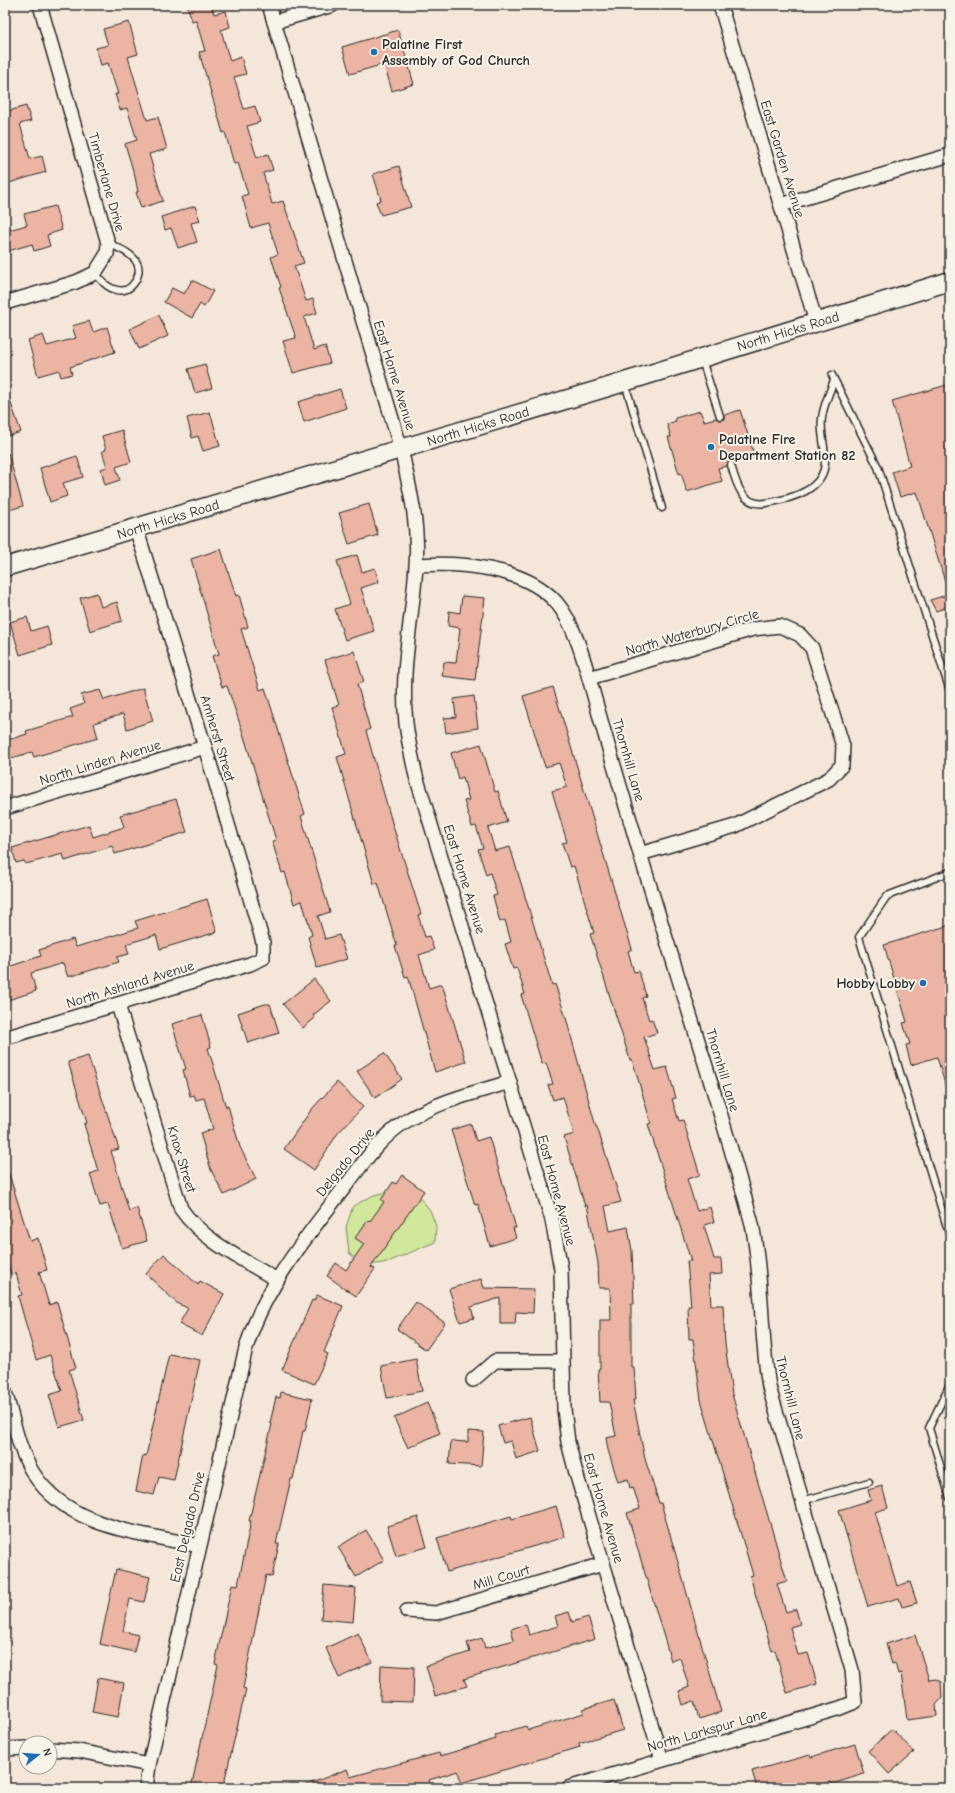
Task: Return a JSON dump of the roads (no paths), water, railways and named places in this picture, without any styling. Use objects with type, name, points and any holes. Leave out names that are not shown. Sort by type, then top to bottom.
[{"type":"main road","name":"North Hicks Road","points":[[5,567],[624,382],[950,281]]},
{"type":"street","name":"Timberlane Drive","points":[[40,5],[108,243],[108,254],[95,273]]},
{"type":"street","name":"East Home Avenue","points":[[269,5],[401,449],[415,514],[417,565],[406,662],[404,697],[410,747],[419,784],[552,1220],[561,1270],[562,1361],[564,1409],[568,1442],[662,1760]]},
{"type":"street","points":[[274,22],[333,5]]},
{"type":"street","name":"East Garden Avenue","points":[[720,5],[816,322]]},
{"type":"street","points":[[781,205],[950,155]]},
{"type":"street","points":[[5,303],[76,282],[95,273]]},
{"type":"street","name":"Amherst Street","points":[[136,528],[263,942],[263,958]]},
{"type":"street","name":"Thornhill Lane","points":[[417,565],[442,563],[503,572],[518,576],[543,590],[555,601],[568,619],[589,678],[640,854],[752,1224],[757,1254],[764,1355],[768,1381],[852,1670],[855,1702]]},
{"type":"street","name":"North Waterbury Circle","points":[[589,678],[753,629],[780,626],[800,635],[812,648],[843,746],[842,765],[829,779],[735,826],[640,854]]},
{"type":"street","name":"North Linden Avenue","points":[[5,808],[204,748]]},
{"type":"street","name":"North Ashland Avenue","points":[[5,1038],[118,1005],[250,964],[263,958]]},
{"type":"street","name":"Knox Street","points":[[118,1005],[181,1209],[192,1224],[215,1242],[277,1280]]},
{"type":"street","name":"Delgado Drive","points":[[277,1280],[371,1152],[394,1129],[414,1116],[437,1105],[510,1082]]},
{"type":"street","name":"East Delgado Drive","points":[[146,1788],[149,1765],[250,1332],[263,1304],[277,1280]]},
{"type":"street","points":[[473,1380],[495,1361],[562,1361]]},
{"type":"street","points":[[5,1392],[23,1451],[33,1473],[48,1492],[63,1505],[80,1515],[106,1526],[199,1546]]},
{"type":"street","name":"Mill Court","points":[[407,1611],[436,1613],[603,1564]]},
{"type":"street","name":"North Larkspur Lane","points":[[568,1788],[840,1708],[855,1702]]},
{"type":"street","points":[[5,1749],[18,1748]]},
{"type":"street","points":[[58,1750],[79,1751],[149,1765]]},
{"type":"lane","points":[[95,273],[107,286],[118,291],[126,290],[133,286],[139,271],[137,263],[129,254],[108,243]]},
{"type":"lane","points":[[701,358],[720,416]]},
{"type":"lane","points":[[731,465],[740,490],[749,501],[755,503],[769,503],[810,489],[823,475],[826,467],[822,418],[833,378],[878,467],[950,690]]},
{"type":"lane","points":[[624,382],[662,508]]},
{"type":"lane","points":[[950,872],[887,896],[859,938],[950,1238]]},
{"type":"lane","points":[[950,1384],[929,1428],[950,1498]]},
{"type":"lane","points":[[802,1501],[869,1482]]},
{"type":"place","name":"Palatine First Assembly of God Church","points":[[374,52]]},
{"type":"place","name":"Palatine Fire Department Station 82","points":[[711,447]]},
{"type":"place","name":"Hobby Lobby","points":[[923,983]]}]
